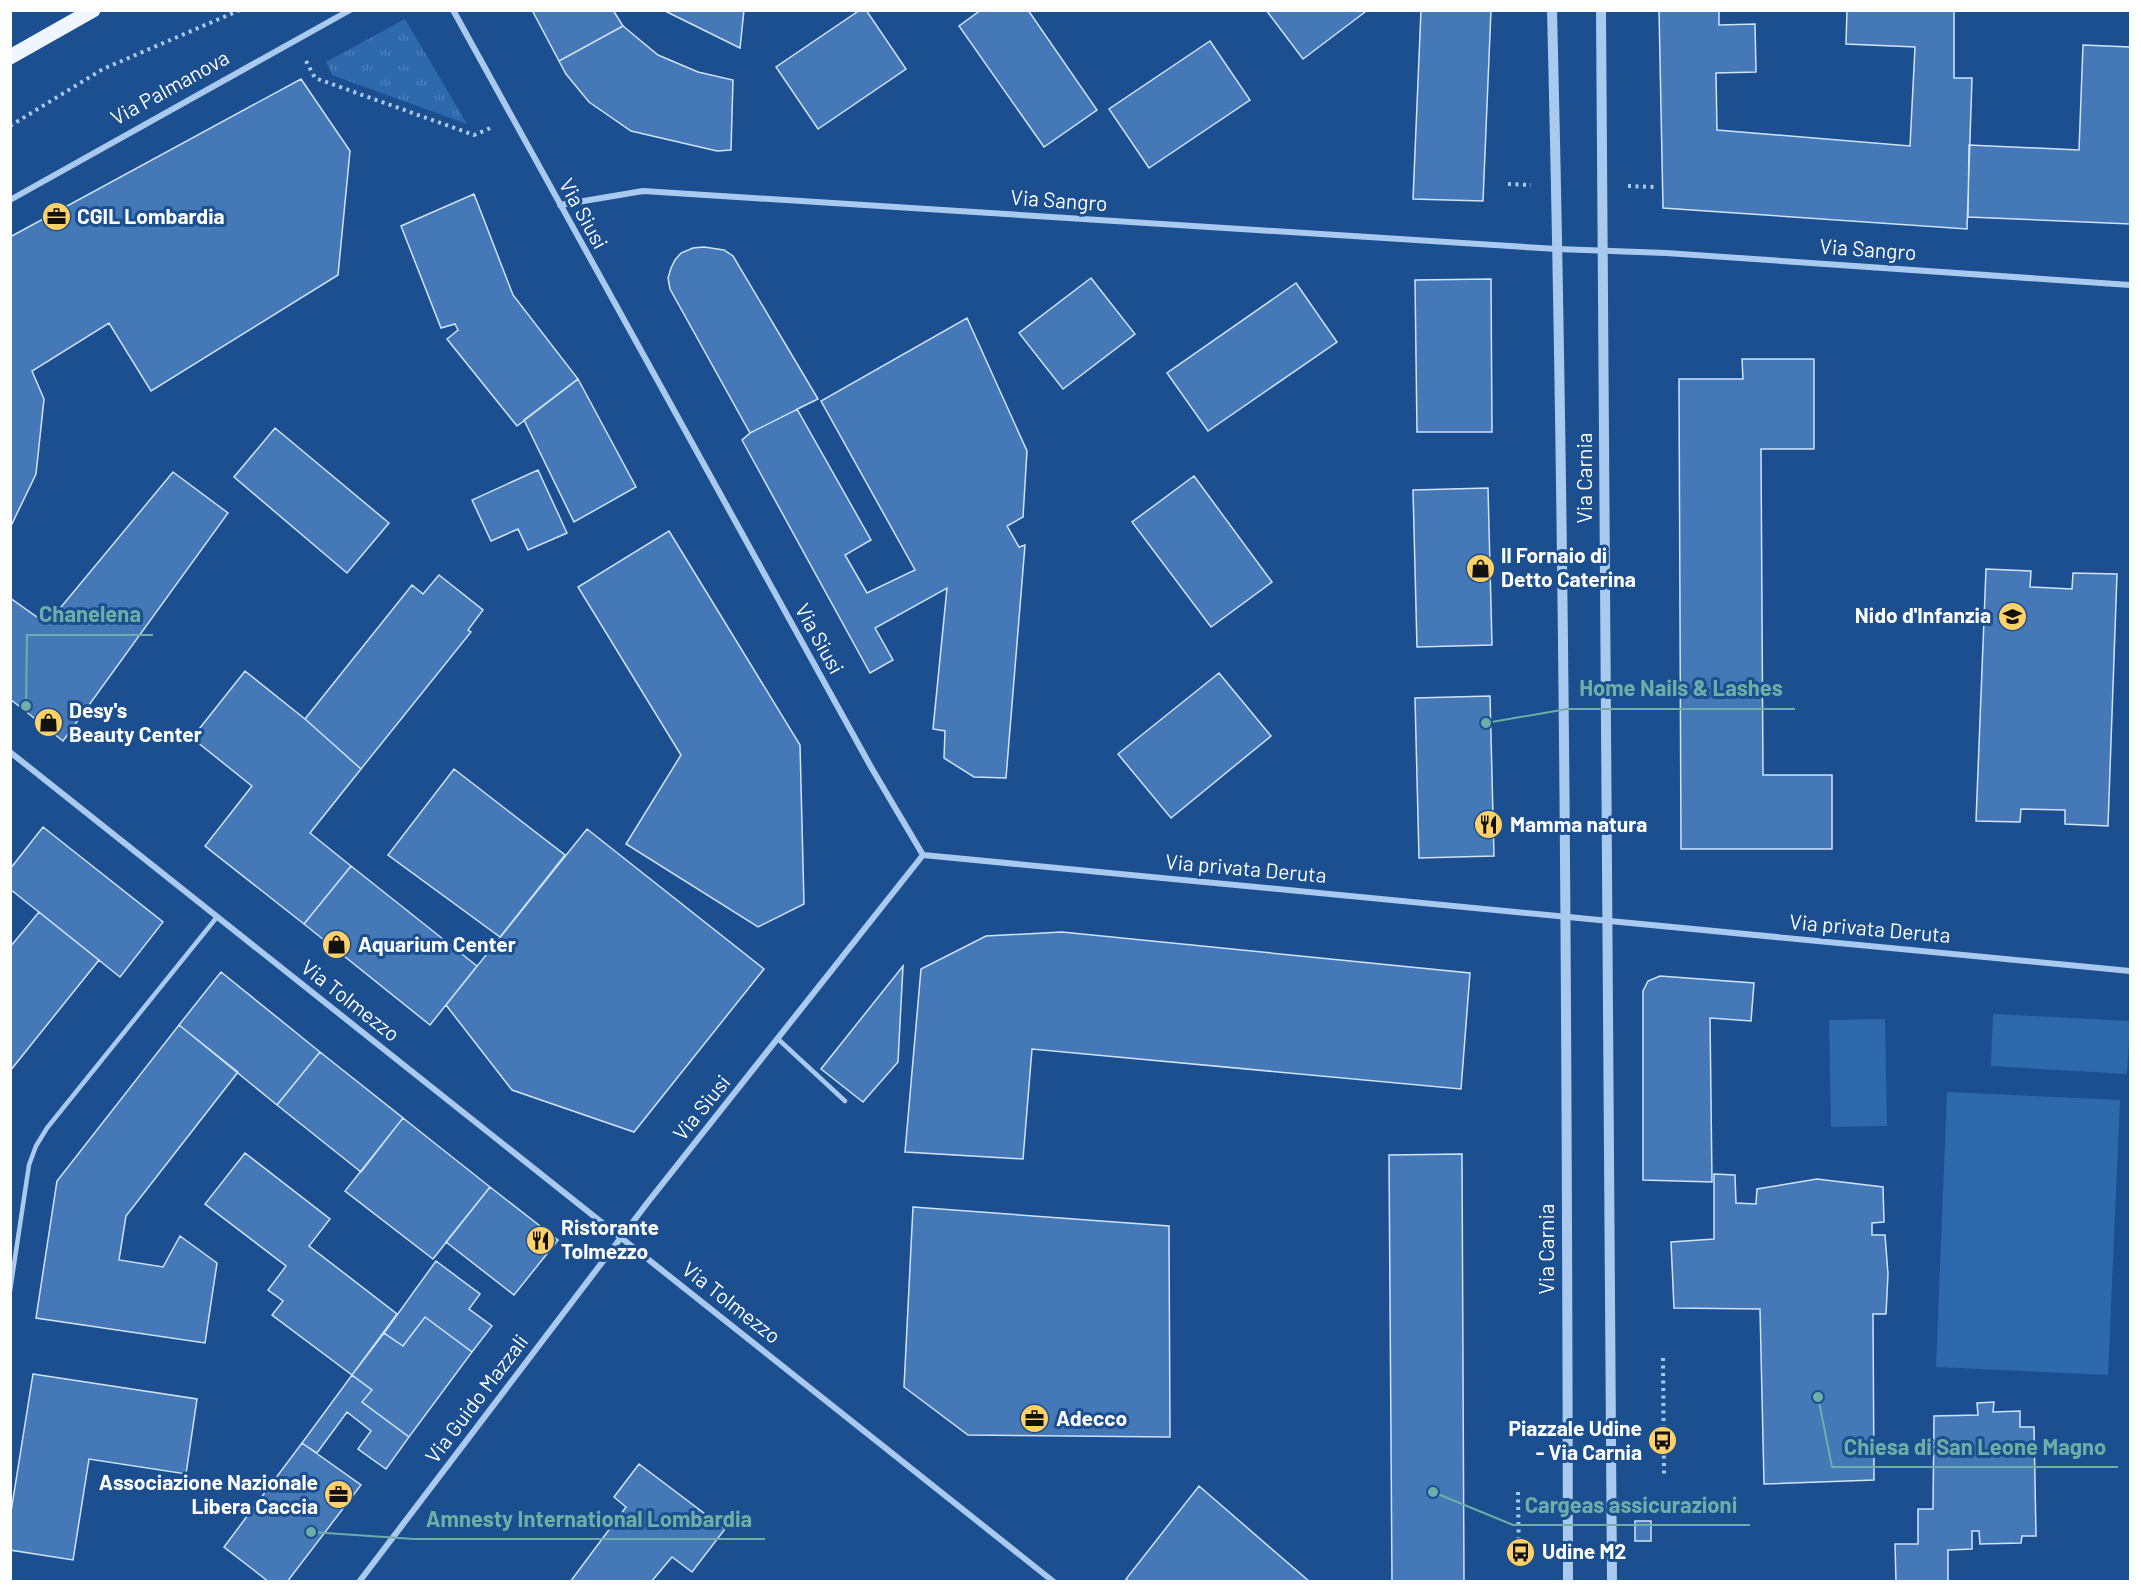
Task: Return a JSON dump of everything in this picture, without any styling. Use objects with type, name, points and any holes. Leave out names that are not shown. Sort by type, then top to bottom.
[{"type":"main road","points":[[10,57],[93,10]]},
{"type":"street","name":"Via Palmanova","points":[[10,200],[350,10]]},
{"type":"street","name":"Via Siusi","points":[[453,10],[871,768],[923,855],[621,1238]]},
{"type":"street","name":"Via Carnia","points":[[1552,10],[1566,916],[1568,1581]]},
{"type":"street","name":"Via Carnia","points":[[1601,10],[1612,1581]]},
{"type":"street","name":"Via Sangro","points":[[560,205],[643,191],[1557,249]]},
{"type":"street","points":[[1557,249],[1603,251]]},
{"type":"street","name":"Via Sangro","points":[[1603,251],[1666,253],[2130,285]]},
{"type":"street","name":"Via Tolmezzo","points":[[10,753],[1054,1581]]},
{"type":"street","name":"Via privata Deruta","points":[[923,855],[1566,916]]},
{"type":"street","points":[[1566,916],[1607,921]]},
{"type":"street","name":"Via privata Deruta","points":[[1607,921],[2130,971]]},
{"type":"street","name":"Via Guido Mazzali","points":[[359,1581],[621,1238]]},
{"type":"lane","points":[[10,1291],[29,1165],[36,1146],[47,1128],[217,917]]},
{"type":"lane","points":[[778,1040],[845,1101]]},
{"type":"path","points":[[10,126],[103,69],[240,10]]},
{"type":"path","points":[[294,43],[315,78],[474,135],[513,120]]},
{"type":"path","points":[[1508,184],[1533,185]]},
{"type":"path","points":[[1624,186],[1655,187]]},
{"type":"path","points":[[1663,1358],[1664,1475]]},
{"type":"path","points":[[1518,1492],[1519,1565]]},
{"type":"green space","points":[[405,19],[467,124],[332,75],[326,62]]},
{"type":"green space","points":[[1993,1014],[2130,1021],[2127,1074],[1991,1066]]},
{"type":"green space","points":[[1885,1019],[1887,1126],[1831,1127],[1829,1020]]},
{"type":"green space","points":[[1947,1092],[2120,1100],[2108,1375],[1936,1367]]},
{"type":"building","points":[[532,10],[613,10],[623,26],[559,61]]},
{"type":"building","points":[[663,10],[744,10],[740,48]]},
{"type":"building","points":[[860,10],[866,10],[906,69],[818,129],[776,67]]},
{"type":"building","points":[[981,10],[1028,10],[1097,110],[1044,147],[959,26]]},
{"type":"building","points":[[1266,10],[1363,10],[1365,12],[1303,59]]},
{"type":"building","points":[[1421,10],[1491,10],[1483,201],[1413,199]]},
{"type":"building","points":[[1659,10],[1719,10],[1719,25],[1755,24],[1756,72],[1716,73],[1717,130],[1910,146],[1915,47],[1846,44],[1847,10],[1954,10],[1954,78],[1972,78],[1967,229],[1663,208]]},
{"type":"building","points":[[623,26],[658,55],[698,72],[733,80],[731,150],[717,151],[631,131],[589,102],[566,74],[559,61]]},
{"type":"building","points":[[1210,41],[1250,100],[1149,168],[1109,109]]},
{"type":"building","points":[[2083,45],[2130,47],[2130,224],[1968,217],[1969,145],[2079,150]]},
{"type":"building","points":[[301,79],[350,151],[338,275],[151,391],[109,323],[32,371],[44,399],[36,474],[10,528],[10,237]]},
{"type":"building","points":[[474,194],[513,295],[578,379],[517,426],[447,339],[458,330],[455,324],[441,328],[401,226]]},
{"type":"building","points":[[693,248],[724,250],[733,256],[818,399],[797,409],[871,540],[845,555],[867,593],[915,570],[821,401],[967,318],[1027,451],[1023,517],[1007,526],[1019,547],[1025,545],[1006,778],[974,777],[944,758],[945,731],[933,729],[947,588],[875,628],[893,660],[870,673],[742,440],[750,433],[670,289],[668,278],[675,260],[681,253]]},
{"type":"building","points":[[693,248],[724,250],[733,256],[818,399],[750,433],[670,289],[668,278],[675,260],[681,253]]},
{"type":"building","points":[[1091,278],[1135,334],[1063,389],[1019,333]]},
{"type":"building","points":[[1491,279],[1492,432],[1417,432],[1415,280]]},
{"type":"building","points":[[1296,283],[1337,342],[1208,431],[1167,373]]},
{"type":"building","points":[[1742,359],[1814,359],[1814,449],[1761,449],[1763,775],[1832,775],[1832,849],[1681,849],[1679,379],[1743,379]]},
{"type":"building","points":[[578,379],[636,487],[574,522],[524,420]]},
{"type":"building","points":[[275,428],[389,523],[347,573],[234,477]]},
{"type":"building","points":[[538,470],[567,533],[528,550],[518,529],[491,541],[472,500]]},
{"type":"building","points":[[173,472],[228,513],[63,741],[10,699],[10,598],[47,624]]},
{"type":"building","points":[[1194,476],[1272,582],[1211,627],[1132,522]]},
{"type":"building","points":[[1488,488],[1492,645],[1417,647],[1413,490]]},
{"type":"building","points":[[669,531],[800,745],[804,904],[758,927],[626,844],[681,755],[578,587]]},
{"type":"building","points":[[1986,569],[2031,571],[2030,587],[2072,589],[2073,573],[2117,574],[2108,826],[2065,824],[2065,810],[2021,809],[2020,822],[1976,821]]},
{"type":"building","points":[[439,575],[483,610],[468,630],[471,632],[361,769],[305,719],[412,585],[423,594]]},
{"type":"building","points":[[245,671],[305,719],[361,769],[310,833],[351,866],[304,924],[205,846],[252,786],[192,738]]},
{"type":"building","points":[[1219,673],[1271,736],[1171,818],[1118,754]]},
{"type":"building","points":[[1490,696],[1494,856],[1419,858],[1415,698]]},
{"type":"building","points":[[454,769],[565,855],[500,937],[388,855]]},
{"type":"building","points":[[43,827],[163,922],[120,977],[10,889],[10,869]]},
{"type":"building","points":[[587,829],[764,969],[634,1132],[512,1090],[446,1005]]},
{"type":"building","points":[[351,866],[477,966],[430,1025],[304,924]]},
{"type":"building","points":[[39,912],[99,960],[10,1071],[10,947]]},
{"type":"building","points":[[1062,932],[1470,973],[1461,1089],[1032,1049],[1023,1159],[905,1152],[921,969],[986,936]]},
{"type":"building","points":[[903,966],[898,1062],[863,1102],[821,1069]]},
{"type":"building","points":[[221,972],[320,1052],[277,1105],[179,1025]]},
{"type":"building","points":[[1660,976],[1754,983],[1751,1021],[1710,1018],[1712,1182],[1643,1180],[1643,991],[1648,981]]},
{"type":"building","points":[[179,1025],[238,1072],[126,1216],[119,1260],[163,1267],[180,1236],[217,1263],[205,1343],[36,1318],[57,1181]]},
{"type":"building","points":[[320,1052],[403,1118],[361,1172],[277,1105]]},
{"type":"building","points":[[403,1118],[490,1187],[433,1259],[345,1191]]},
{"type":"building","points":[[245,1153],[330,1219],[309,1246],[397,1314],[352,1375],[272,1315],[283,1301],[268,1290],[286,1266],[205,1204]]},
{"type":"building","points":[[1462,1154],[1464,1582],[1392,1582],[1389,1155]]},
{"type":"building","points":[[1714,1174],[1735,1175],[1736,1203],[1756,1204],[1757,1189],[1817,1179],[1883,1187],[1884,1222],[1872,1223],[1872,1235],[1885,1235],[1888,1274],[1886,1314],[1873,1314],[1874,1480],[1764,1484],[1760,1309],[1674,1308],[1671,1242],[1714,1239]]},
{"type":"building","points":[[490,1187],[558,1240],[514,1295],[446,1242]]},
{"type":"building","points":[[913,1207],[1169,1226],[1170,1437],[968,1435],[904,1387]]},
{"type":"building","points":[[436,1261],[480,1294],[469,1309],[492,1326],[472,1352],[425,1317],[403,1346],[384,1333]]},
{"type":"building","points":[[425,1317],[472,1352],[409,1437],[362,1402],[372,1390],[352,1375],[384,1333],[403,1346]]},
{"type":"building","points":[[33,1374],[197,1399],[186,1474],[89,1459],[73,1560],[10,1550],[10,1518]]},
{"type":"building","points":[[352,1375],[372,1390],[362,1402],[409,1437],[386,1469],[358,1449],[371,1431],[347,1412],[317,1453],[302,1443]]},
{"type":"building","points":[[1994,1402],[1993,1412],[2020,1411],[2020,1427],[2034,1427],[2036,1536],[2022,1536],[2021,1543],[1980,1544],[1979,1531],[1972,1531],[1972,1549],[1948,1550],[1948,1582],[1896,1582],[1895,1544],[1918,1544],[1918,1509],[1933,1509],[1934,1416],[1978,1415],[1977,1403]]},
{"type":"building","points":[[302,1443],[361,1485],[287,1582],[269,1582],[224,1547]]},
{"type":"building","points":[[639,1464],[725,1529],[692,1572],[672,1557],[651,1582],[570,1582],[626,1507],[614,1497]]},
{"type":"building","points":[[1199,1486],[1310,1582],[1130,1582],[1126,1579]]},
{"type":"building","points":[[1635,1521],[1651,1521],[1651,1541],[1635,1541]]},
{"type":"place","name":"CGIL Lombardia","points":[[56,217]]},
{"type":"place","name":"Il Fornaio di Detto Caterina","points":[[1480,568]]},
{"type":"place","name":"Nido d'Infanzia","points":[[2012,616]]},
{"type":"place","name":"Chanelena","points":[[26,706]]},
{"type":"place","name":"Desy's Beauty Center","points":[[48,723]]},
{"type":"place","name":"Home Nails & Lashes","points":[[1486,723]]},
{"type":"place","name":"Mamma natura","points":[[1489,825]]},
{"type":"place","name":"Aquarium Center","points":[[337,945]]},
{"type":"place","name":"Ristorante Tolmezzo","points":[[540,1240]]},
{"type":"place","name":"Chiesa di San Leone Magno","points":[[1818,1397]]},
{"type":"place","name":"Adecco","points":[[1035,1419]]},
{"type":"place","name":"Piazzale Udine - Via Carnia","points":[[1663,1441]]},
{"type":"place","name":"Cargeas assicurazioni","points":[[1433,1492]]},
{"type":"place","name":"Associazione Nazionale Libera Caccia","points":[[339,1495]]},
{"type":"place","name":"Amnesty International Lombardia","points":[[311,1532]]},
{"type":"place","name":"Udine M2","points":[[1521,1552]]}]
